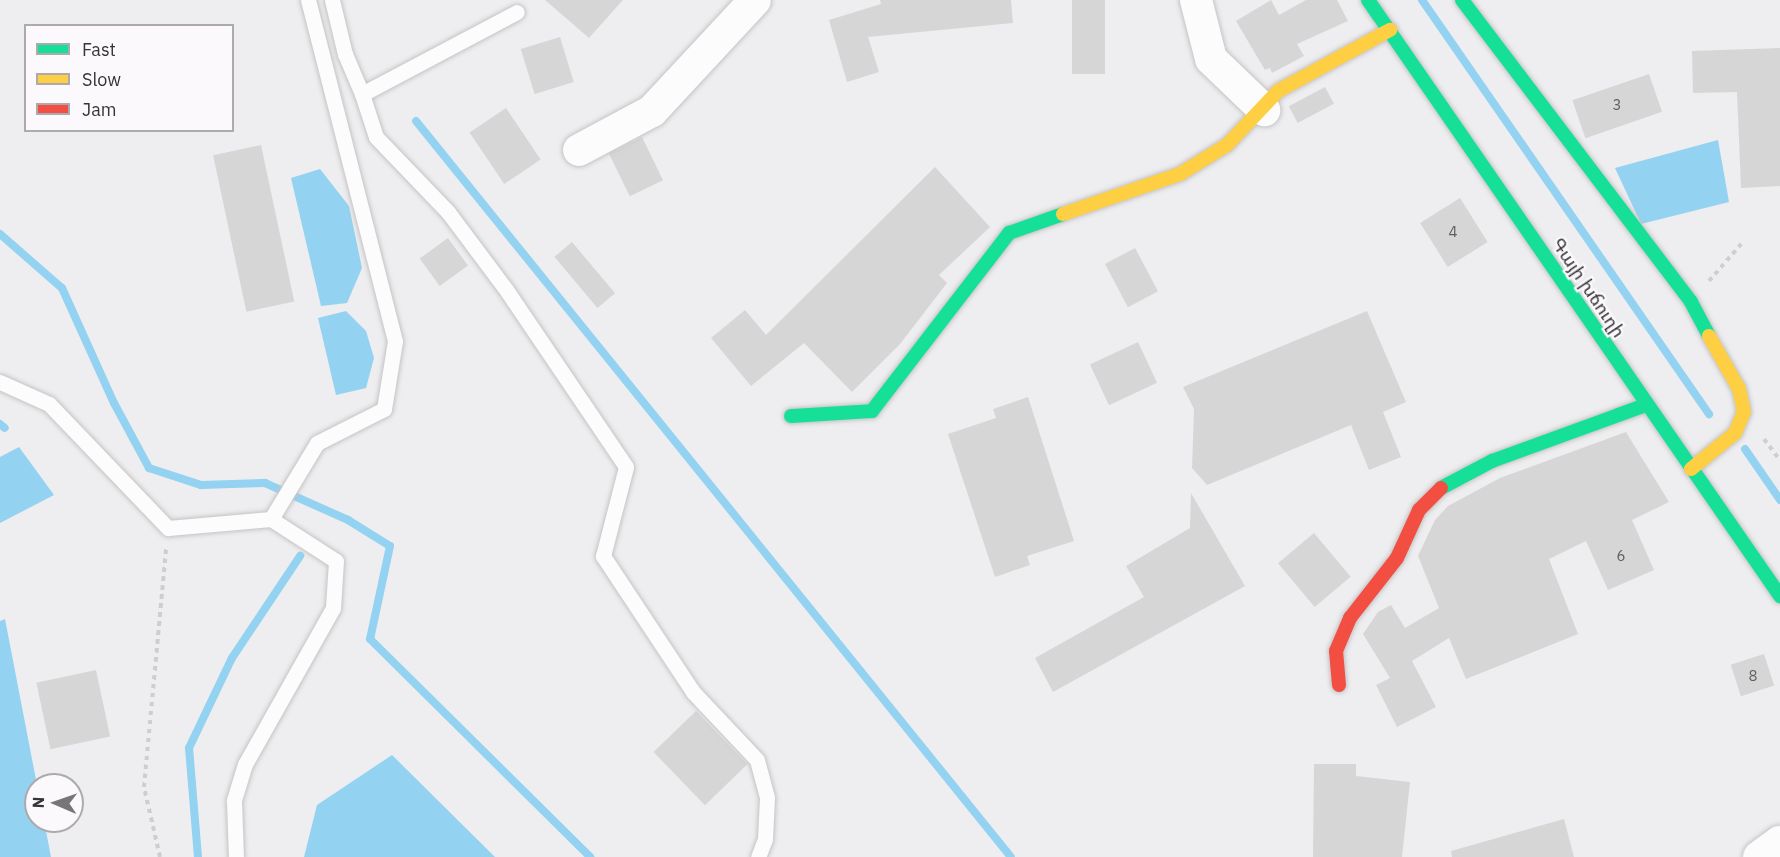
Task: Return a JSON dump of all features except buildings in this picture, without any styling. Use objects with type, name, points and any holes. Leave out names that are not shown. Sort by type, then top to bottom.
[{"type":"street","points":[[579,150],[652,111],[755,0]]},
{"type":"street","points":[[1196,0],[1211,59],[1264,110]]},
{"type":"street","name":"Գայի խճուղի","points":[[1368,0],[1780,596]]},
{"type":"street","points":[[1462,0],[1690,302],[1739,389],[1744,412],[1735,433],[1691,469]]},
{"type":"street","points":[[791,416],[873,411],[1009,233],[1180,174],[1227,145],[1264,110],[1278,91],[1390,30]]},
{"type":"street","points":[[1339,685],[1336,651],[1350,618],[1397,558],[1419,510],[1436,490],[1492,461],[1646,405]]},
{"type":"street","points":[[1759,857],[1780,842]]},
{"type":"lane","points":[[274,514],[317,443],[384,409],[395,341],[308,0]]},
{"type":"lane","points":[[332,0],[345,54],[376,136],[454,221],[626,467],[603,556],[693,692],[757,760],[767,798],[765,839],[758,857]]},
{"type":"lane","points":[[362,94],[517,12]]},
{"type":"lane","points":[[0,382],[50,404],[168,528],[274,514],[336,561],[333,608],[245,764],[234,801],[236,857]]},
{"type":"path","points":[[1690,302],[1742,243]]},
{"type":"path","points":[[160,857],[144,787],[168,528]]},
{"type":"water","points":[[1718,140],[1729,202],[1641,224],[1615,168]]},
{"type":"water","points":[[320,169],[349,206],[362,268],[347,303],[321,306],[291,178]]},
{"type":"water","points":[[346,311],[366,331],[374,358],[366,388],[336,395],[318,318]]},
{"type":"water","points":[[19,447],[54,495],[0,523],[0,457]]},
{"type":"water","points":[[5,619],[35,773],[24,773],[24,833],[46,833],[51,857],[0,857],[0,621]]},
{"type":"water","points":[[392,755],[495,857],[304,857],[317,805]]},
{"type":"waterway","points":[[1422,0],[1709,414]]},
{"type":"waterway","points":[[416,121],[1011,857]]},
{"type":"waterway","points":[[0,234],[62,288],[114,403],[149,468],[201,485],[265,483],[348,520],[390,546],[370,639],[590,857]]},
{"type":"waterway","points":[[0,424],[5,428]]},
{"type":"waterway","points":[[1745,449],[1780,500]]},
{"type":"waterway","points":[[198,857],[189,748],[232,658],[300,556]]},
{"type":"traffic: fast","points":[[1368,0],[1780,596]]},
{"type":"traffic: fast","points":[[1462,0],[1691,302],[1709,336]]},
{"type":"traffic: fast","points":[[791,416],[872,411],[1009,233],[1063,214]]},
{"type":"traffic: fast","points":[[1441,488],[1492,461],[1646,405]]},
{"type":"traffic: slow","points":[[1063,214],[1180,174],[1227,145],[1278,91],[1390,30]]},
{"type":"traffic: slow","points":[[1691,469],[1735,433],[1744,412],[1739,389],[1709,336]]},
{"type":"traffic: jam","points":[[1339,685],[1336,651],[1350,618],[1397,558],[1419,510],[1441,488]]}]
